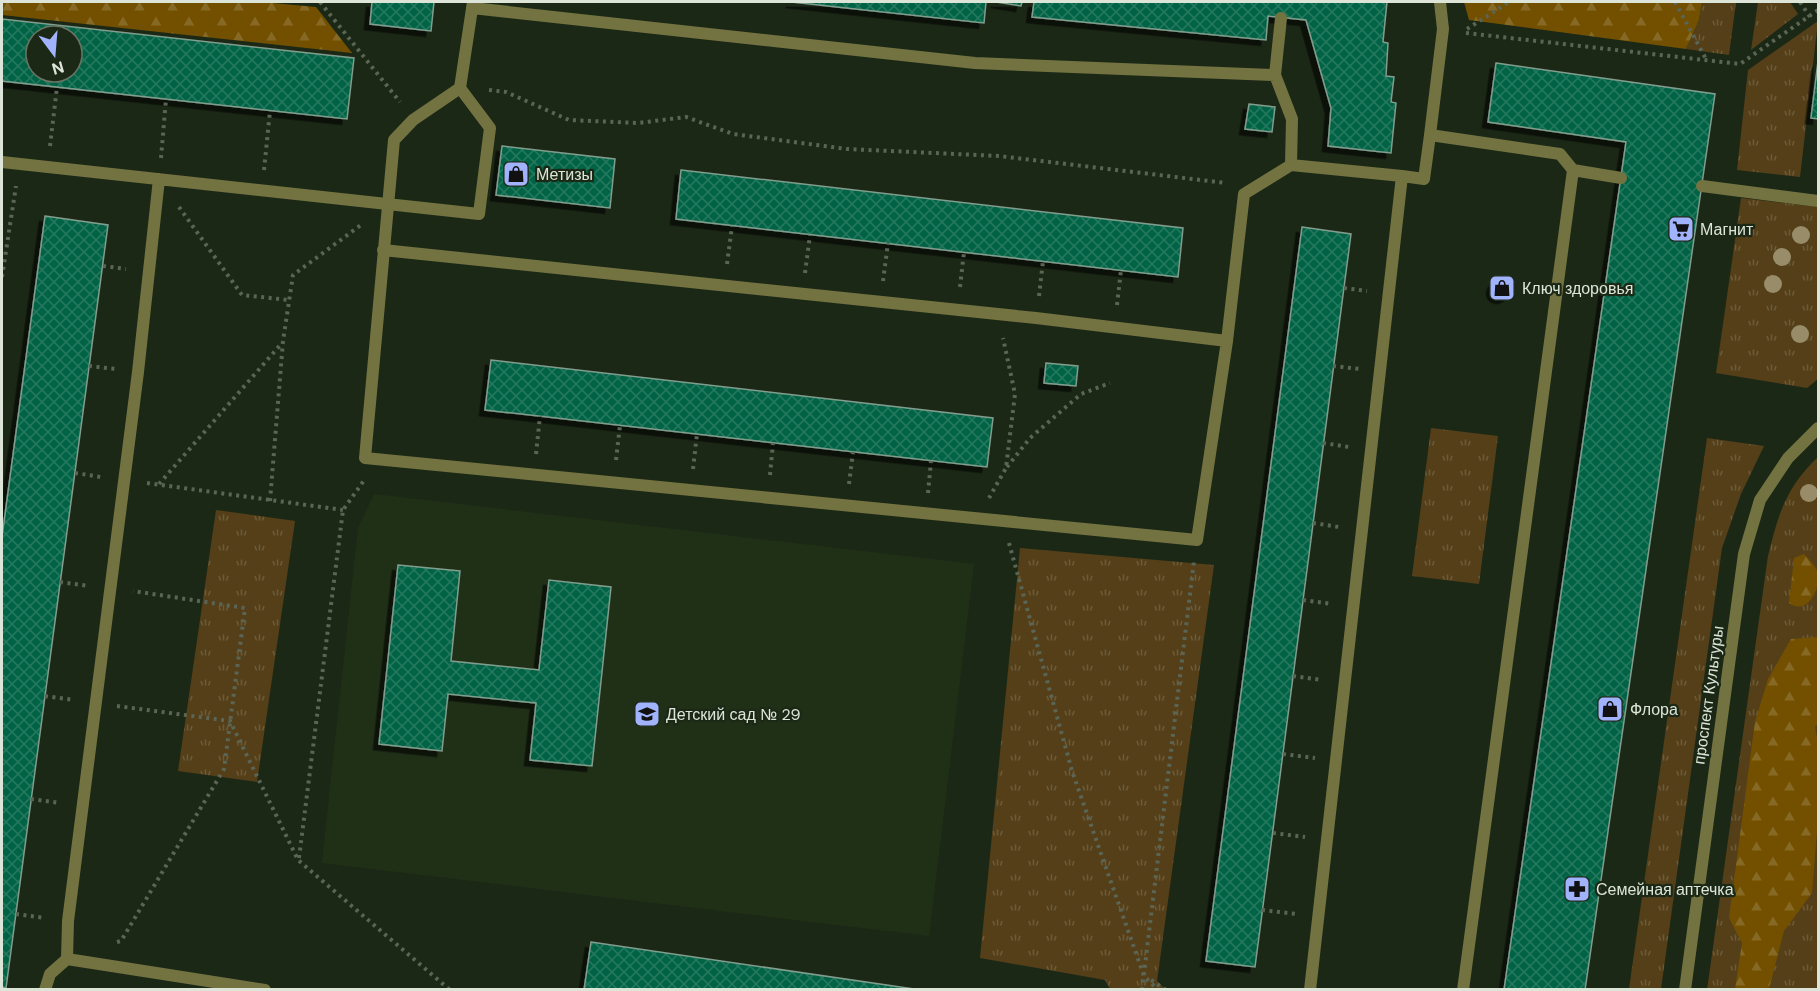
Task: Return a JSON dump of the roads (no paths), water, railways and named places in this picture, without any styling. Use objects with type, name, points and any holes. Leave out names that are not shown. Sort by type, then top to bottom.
[{"type":"street","points":[[460,88],[413,120],[394,140],[365,458],[1197,540],[1227,341],[1244,194],[1291,165],[1424,179],[1443,29],[1440,2]]},
{"type":"street","points":[[2,162],[479,214],[490,128],[460,88],[472,5],[975,63],[1275,75]]},
{"type":"street","points":[[1281,18],[1275,75],[1292,119],[1291,165]]},
{"type":"street","points":[[1430,135],[1560,154],[1573,171],[1621,178]]},
{"type":"street","points":[[1463,990],[1573,171]]},
{"type":"street","points":[[1310,990],[1402,176]]},
{"type":"street","points":[[45,990],[50,974],[67,959],[68,921],[124,480],[159,179]]},
{"type":"street","points":[[1702,186],[1818,201]]},
{"type":"street","points":[[383,250],[725,284],[1227,341]]},
{"type":"street","name":"проспект Культуры","points":[[1684,990],[1744,554],[1761,500],[1788,458],[1818,428]]},
{"type":"street","points":[[67,959],[265,990]]},
{"type":"place","name":"Метизы","points":[[516,174]]},
{"type":"place","name":"Магнит","points":[[1681,229]]},
{"type":"place","name":"Ключ здоровья","points":[[1502,288]]},
{"type":"place","name":"Флора","points":[[1610,709]]},
{"type":"place","name":"Детский сад № 29","points":[[647,714]]},
{"type":"place","name":"Семейная аптечка","points":[[1577,889]]}]
